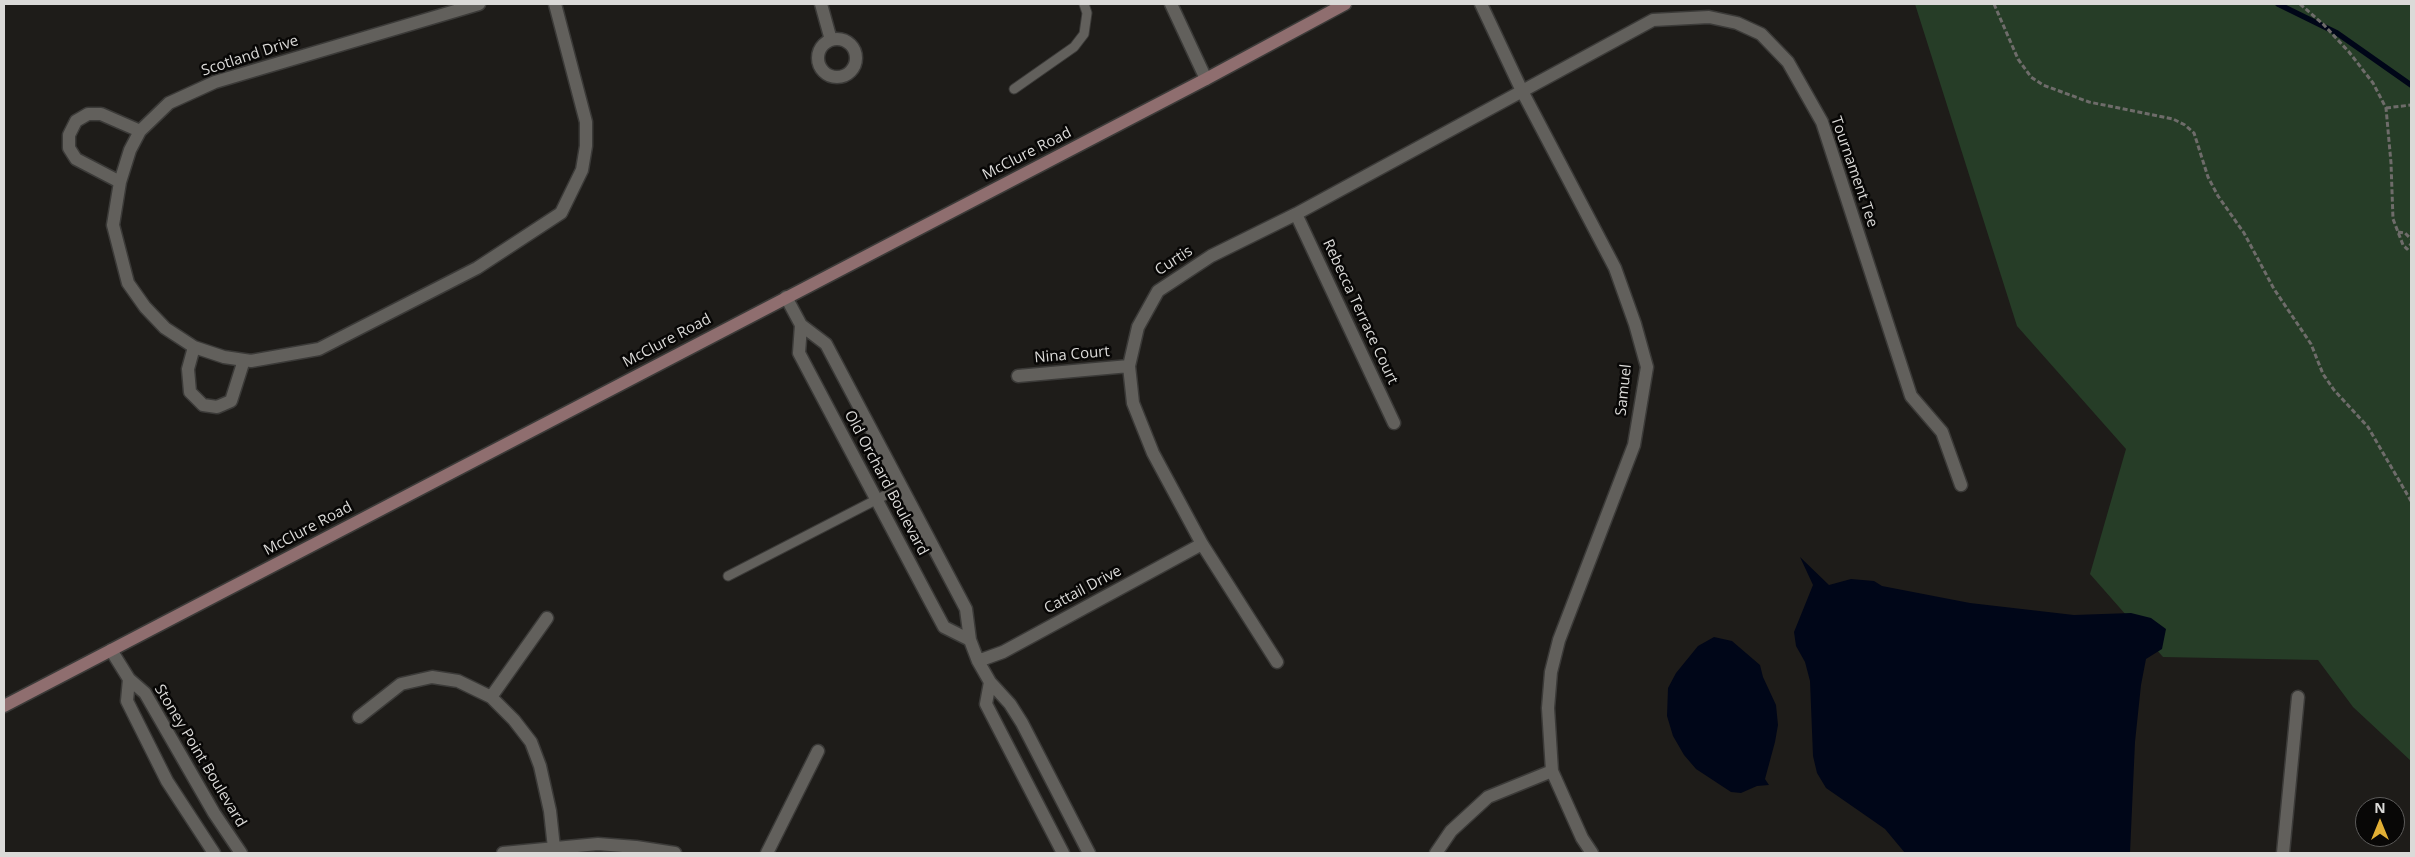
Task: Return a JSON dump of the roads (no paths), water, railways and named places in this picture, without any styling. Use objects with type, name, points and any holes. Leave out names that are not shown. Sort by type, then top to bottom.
[{"type":"street","name":"Scotland Drive","points":[[479,4],[215,82],[169,103],[140,131],[130,150],[120,182],[113,225],[128,283],[145,307],[165,328],[194,347],[224,357],[251,361],[319,349],[477,268],[562,213],[582,170],[586,146],[586,122],[555,4]]},
{"type":"street","points":[[821,4],[831,40]]},
{"type":"street","points":[[1171,4],[1206,79]]},
{"type":"street","name":"McClure Road","points":[[4,706],[1206,79],[1345,4]]},
{"type":"street","name":"Samuel","points":[[1481,4],[1522,91],[1615,268],[1635,324],[1646,367],[1634,445],[1565,621],[1551,672],[1548,708],[1552,771]]},
{"type":"street","name":"Tournament Tee","points":[[1522,91],[1653,20],[1709,17],[1737,23],[1761,34],[1788,62],[1822,122],[1911,396],[1942,432],[1961,485]]},
{"type":"street","name":"Curtis","points":[[1277,662],[1202,544],[1153,453],[1133,403],[1129,366],[1138,327],[1158,291],[1211,256],[1296,214],[1522,91]]},
{"type":"street","points":[[120,182],[76,159],[69,148],[69,135],[76,121],[88,114],[101,114],[140,131]]},
{"type":"street","name":"Rebecca Terrace Court","points":[[1296,214],[1394,423]]},
{"type":"street","name":"Old Orchard Boulevard","points":[[786,297],[801,325],[826,344],[966,609],[970,640],[978,660],[990,682],[1010,704],[1022,723],[1089,853]]},
{"type":"street","name":"Old Orchard Boulevard","points":[[801,325],[800,353],[944,627],[970,640]]},
{"type":"street","points":[[194,347],[188,369],[190,392],[203,405],[217,407],[231,401],[244,360]]},
{"type":"street","name":"Nina Court","points":[[1018,376],[1129,366]]},
{"type":"street","name":"Cattail Drive","points":[[978,660],[1003,652],[1202,544]]},
{"type":"street","points":[[491,696],[546,618]]},
{"type":"street","name":"Stoney Point Boulevard","points":[[111,650],[129,679],[145,693],[214,813],[241,853]]},
{"type":"street","points":[[359,718],[401,684],[432,677],[458,681],[491,696],[514,720],[531,742],[540,766],[550,811],[554,848]]},
{"type":"street","points":[[129,679],[127,701],[167,780],[214,853]]},
{"type":"street","points":[[990,682],[986,704],[1064,853]]},
{"type":"street","points":[[2284,853],[2298,696]]},
{"type":"street","points":[[767,853],[818,751]]},
{"type":"street","points":[[1436,853],[1451,831],[1488,798],[1552,771],[1582,838],[1592,853]]},
{"type":"street","points":[[503,853],[598,844],[675,853]]},
{"type":"lane","points":[[1014,89],[1074,47],[1084,34],[1087,13],[1084,4]]},
{"type":"lane","points":[[728,576],[901,487]]},
{"type":"water","points":[[1800,557],[1829,585],[1851,579],[1874,581],[1882,586],[1970,603],[2074,615],[2131,613],[2151,618],[2166,629],[2162,649],[2146,659],[2141,685],[2135,742],[2130,853],[1905,853],[1885,829],[1826,788],[1817,773],[1813,756],[1810,681],[1805,662],[1796,646],[1794,632],[1813,585]]},
{"type":"water","points":[[1714,637],[1732,641],[1760,665],[1763,677],[1776,705],[1778,725],[1765,779],[1769,785],[1757,786],[1741,793],[1731,792],[1696,769],[1684,755],[1673,736],[1667,716],[1668,688],[1676,673],[1698,646]]},
{"type":"waterway","points":[[2278,4],[2337,33],[2411,85]]}]
